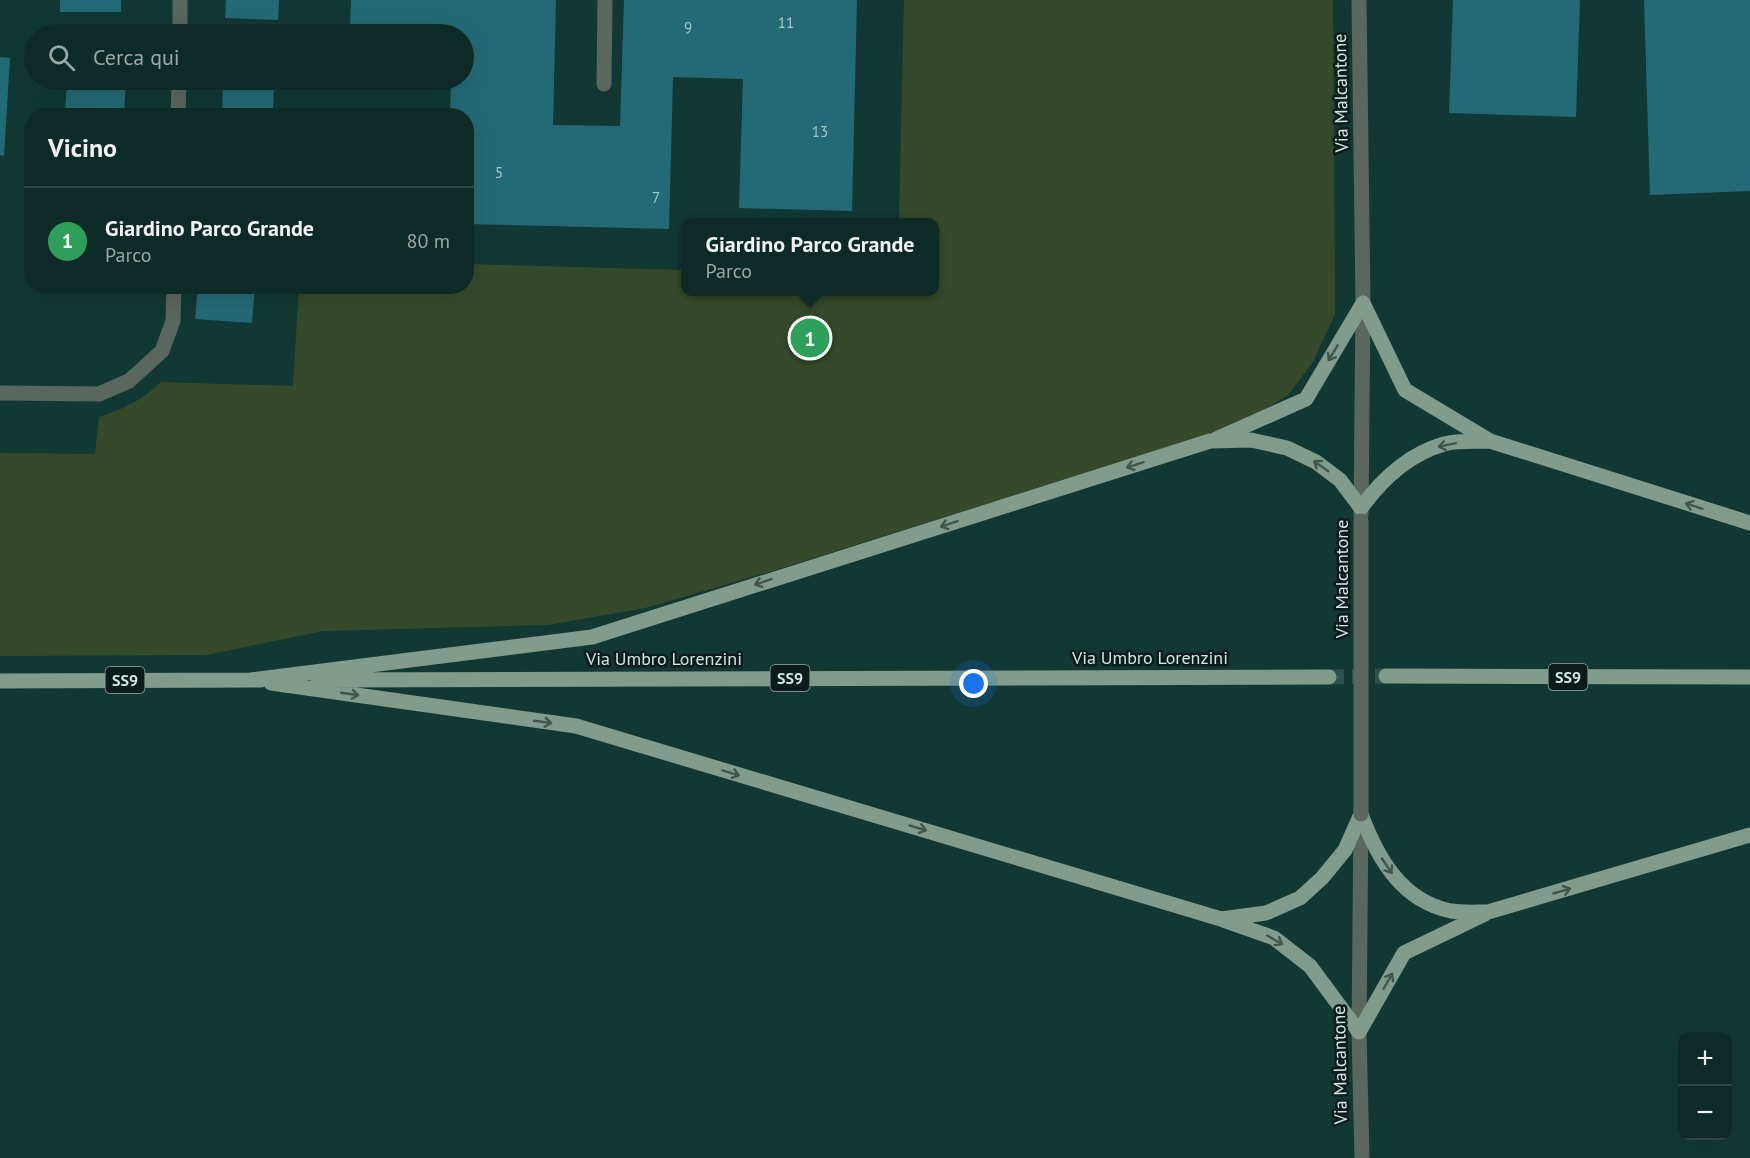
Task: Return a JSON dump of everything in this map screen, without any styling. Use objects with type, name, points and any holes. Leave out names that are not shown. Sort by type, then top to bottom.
[{"type":"main road","points":[[1363,303],[1404,390],[1490,441],[1750,523]]},
{"type":"main road","points":[[251,680],[591,637],[1210,441],[1306,399],[1363,303]]},
{"type":"main road","points":[[1210,441],[1251,440],[1287,448],[1316,462],[1340,480],[1361,514],[1374,490],[1410,458],[1445,443],[1490,441]]},
{"type":"main road","name":"SS9","points":[[1386,676],[1750,677]]},
{"type":"main road","name":"Via Umbro Lorenzini","points":[[0,681],[1329,677]]},
{"type":"main road","points":[[251,680],[576,726],[1221,919],[1274,938],[1310,966],[1359,1032],[1404,953],[1488,912],[1750,835]]},
{"type":"main road","points":[[1221,919],[1266,913],[1300,898],[1322,878],[1345,850],[1361,814]]},
{"type":"main road","points":[[1361,814],[1371,842],[1393,876],[1408,891],[1425,902],[1451,911],[1488,912]]},
{"type":"street","points":[[180,0],[180,24]]},
{"type":"street","points":[[604,84],[605,0]]},
{"type":"street","name":"Via Malcantone","points":[[1359,0],[1363,303],[1359,1032],[1362,1158]]},
{"type":"street","points":[[178,108],[179,90]]},
{"type":"street","points":[[0,393],[99,394],[129,381],[162,351],[173,321],[174,294]]},
{"type":"green space","points":[[904,0],[1333,0],[1335,314],[1313,362],[1288,395],[1244,423],[766,573],[645,608],[548,625],[323,631],[207,655],[0,656],[0,453],[95,454],[99,417],[132,403],[161,382],[293,386],[299,294],[474,294],[474,264],[681,270],[681,296],[939,296],[939,218],[899,218]]},
{"type":"building","points":[[60,0],[121,0],[121,12],[60,12]]},
{"type":"building","points":[[226,0],[279,0],[278,20],[225,18]]},
{"type":"building","points":[[351,0],[556,0],[553,125],[620,126],[624,0],[857,0],[852,211],[739,208],[743,79],[673,77],[669,229],[474,224],[474,108],[450,108],[451,90],[474,90],[474,24],[350,24]]},
{"type":"building","points":[[1453,0],[1580,0],[1576,117],[1449,113]]},
{"type":"building","points":[[1644,0],[1750,0],[1750,191],[1650,195]]},
{"type":"building","points":[[0,57],[10,58],[4,156],[0,155]]},
{"type":"building","points":[[66,90],[125,90],[124,108],[65,108]]},
{"type":"building","points":[[223,90],[274,90],[273,108],[222,108]]},
{"type":"building","points":[[197,294],[254,294],[252,323],[195,319]]},
{"type":"tunnel","points":[[1329,677],[1386,676]]},
{"type":"place","name":"Giardino Parco Grande","points":[[810,338]]}]
